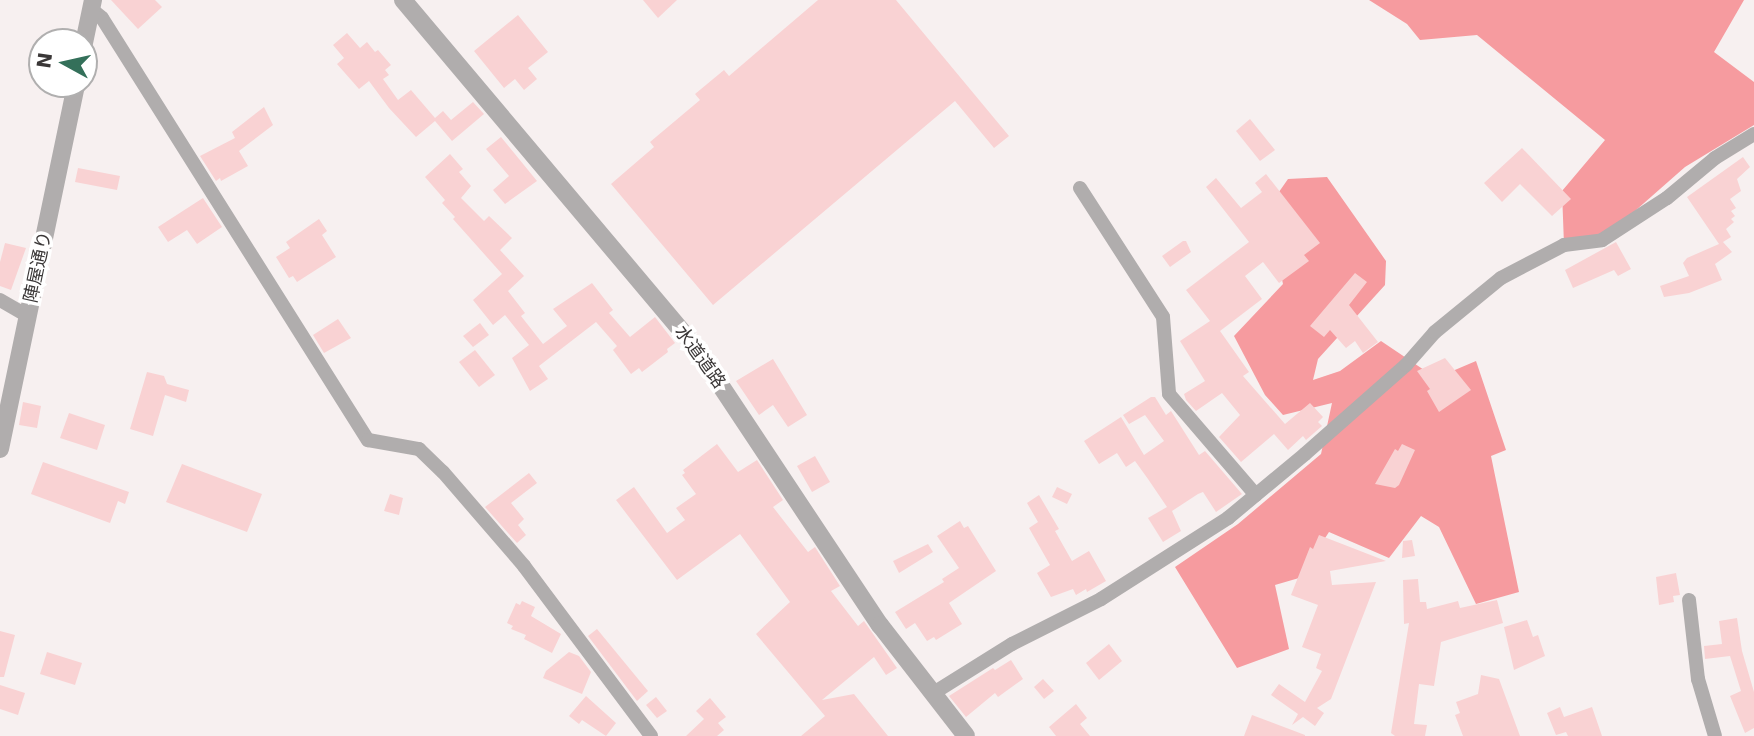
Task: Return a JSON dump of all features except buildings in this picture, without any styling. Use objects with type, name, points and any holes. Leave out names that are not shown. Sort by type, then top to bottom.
[{"type":"street","name":"水道道路","points":[[403,0],[693,344],[880,625],[966,736]]},
{"type":"street","points":[[87,28],[92,4]]},
{"type":"street","points":[[92,4],[368,440],[419,449],[443,472],[524,566],[651,736]]},
{"type":"street","name":"陣屋通り","points":[[0,449],[73,98]]},
{"type":"street","points":[[932,694],[1012,644],[1101,598],[1228,518],[1406,365],[1435,332],[1500,278],[1564,245],[1602,240],[1667,198],[1715,158],[1754,134]]},
{"type":"street","points":[[1080,188],[1163,317],[1169,394],[1256,495]]},
{"type":"street","points":[[0,300],[27,316]]},
{"type":"street","points":[[1689,600],[1698,679],[1715,736]]},
{"type":"shaded area","points":[[1369,0],[1744,0],[1714,52],[1754,82],[1754,125],[1685,167],[1602,240],[1564,245],[1562,191],[1605,140],[1477,35],[1420,40],[1407,24]]},
{"type":"shaded area","points":[[1327,177],[1386,261],[1385,285],[1318,359],[1313,380],[1340,371],[1381,341],[1436,378],[1476,361],[1506,450],[1491,456],[1519,592],[1476,604],[1439,527],[1421,516],[1389,558],[1329,532],[1299,578],[1275,585],[1289,649],[1237,668],[1175,567],[1238,524],[1321,454],[1332,403],[1283,415],[1265,395],[1234,336],[1283,284],[1267,209],[1288,179]]}]
